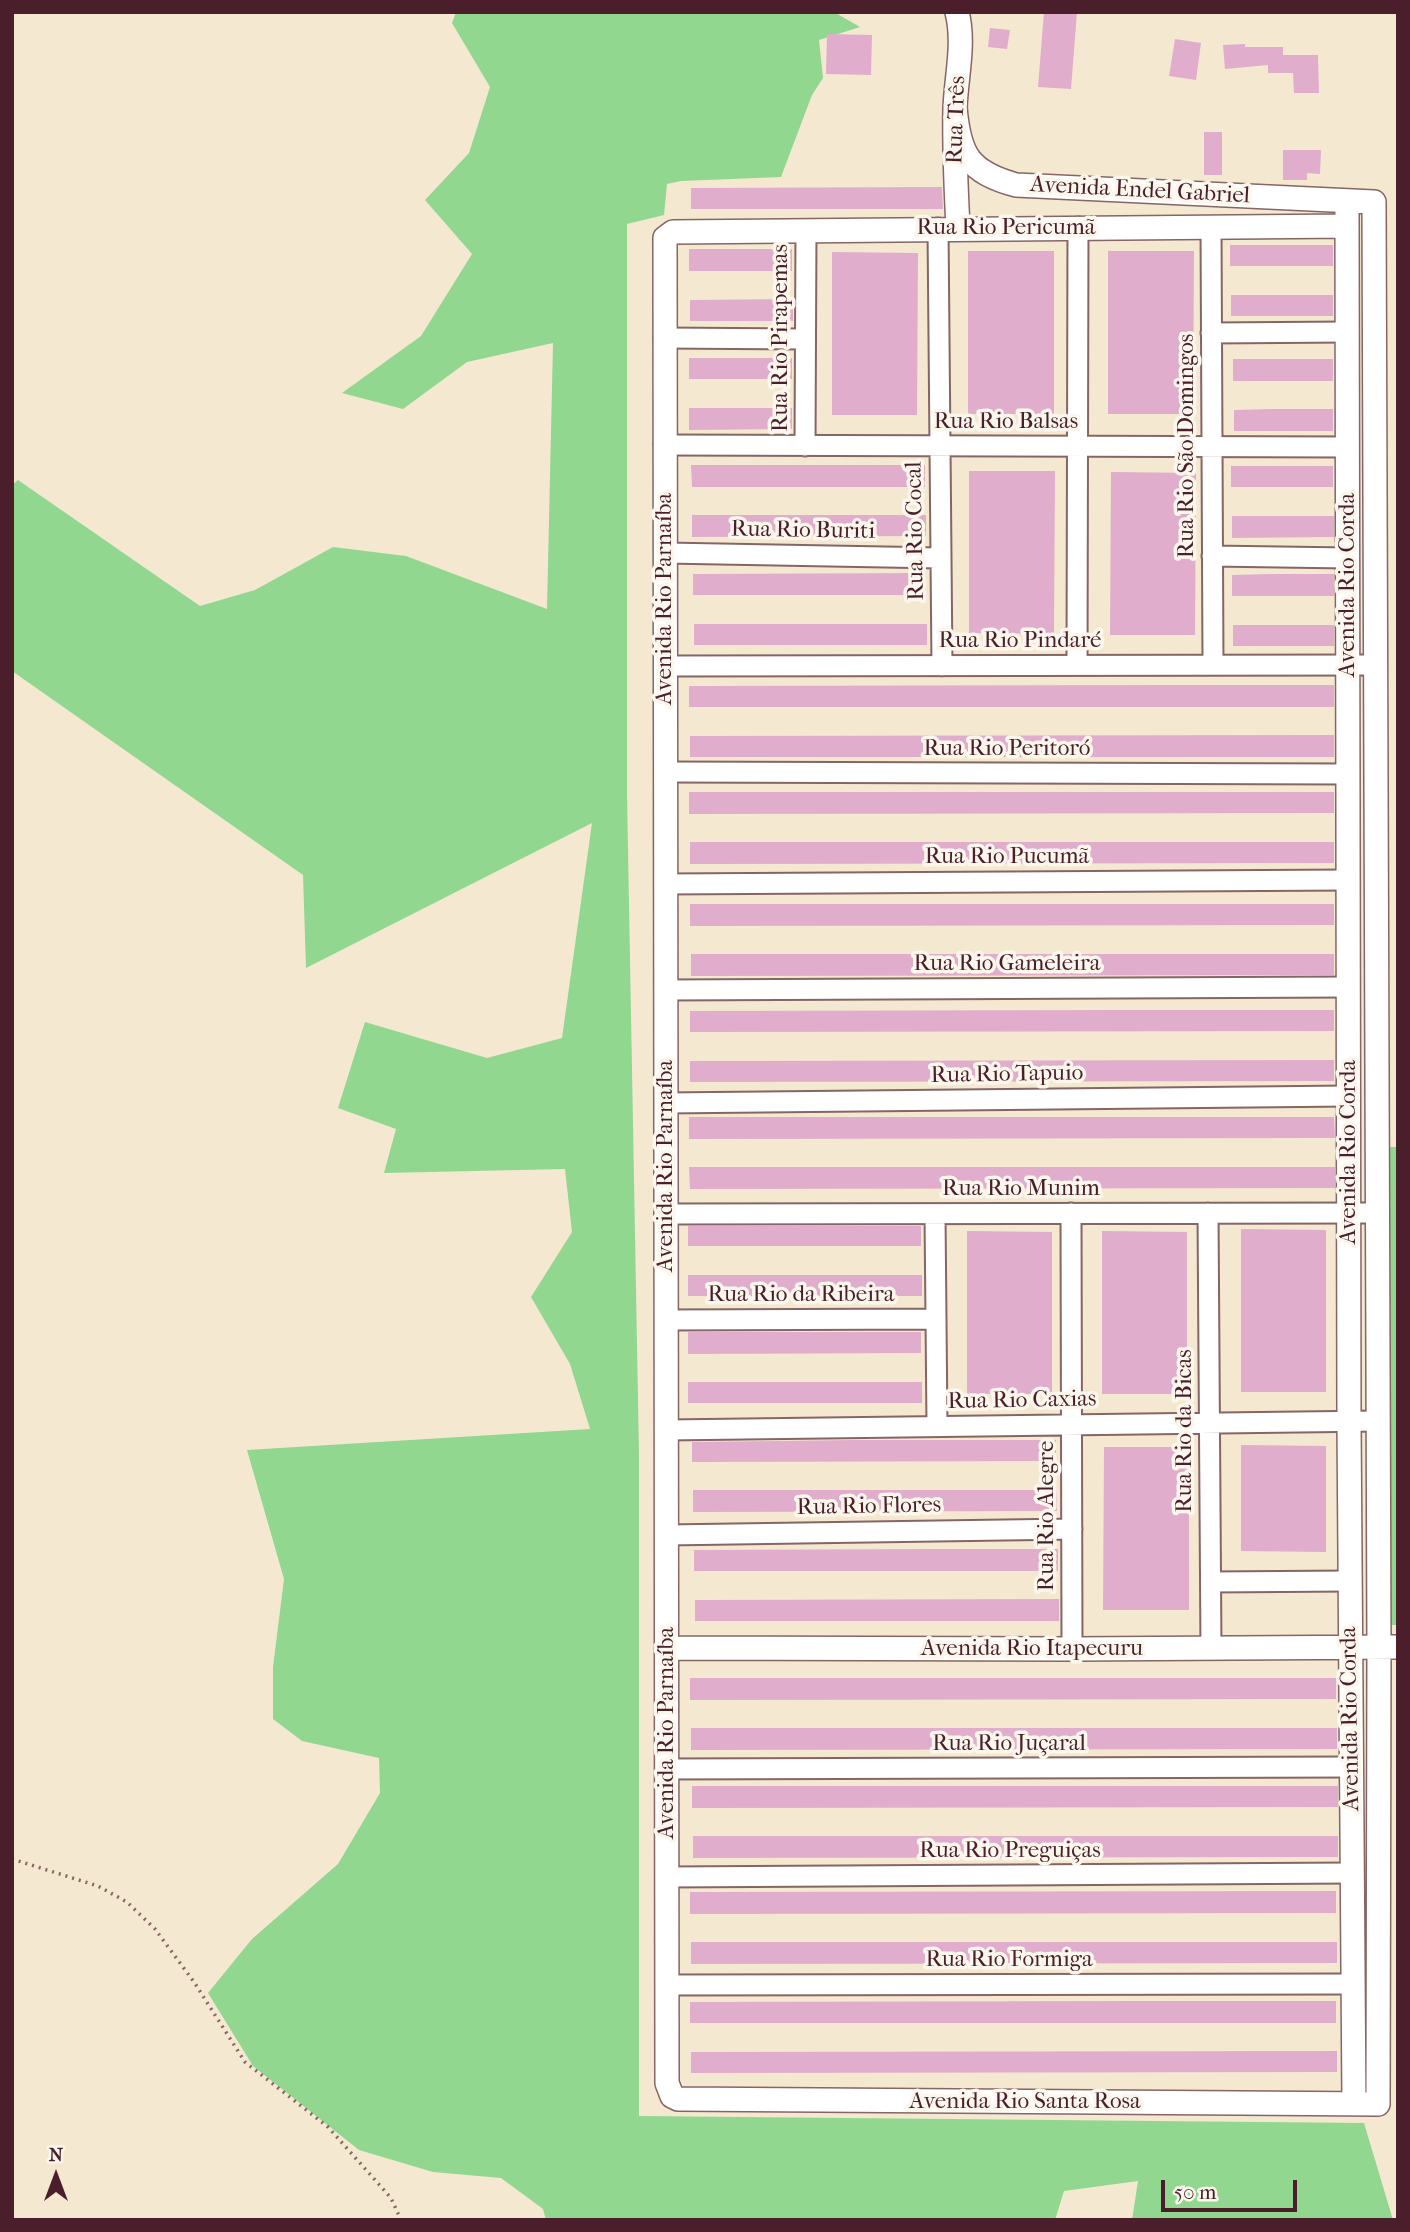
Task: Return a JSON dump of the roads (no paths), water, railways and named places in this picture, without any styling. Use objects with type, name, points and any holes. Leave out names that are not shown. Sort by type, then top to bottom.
[{"type":"street","name":"Rua Três","points":[[948,228],[961,46],[957,12]]},
{"type":"street","name":"Avenida Endel Gabriel","points":[[956,107],[959,137],[966,156],[984,173],[1016,185],[1374,202]]},
{"type":"street","name":"Avenida Rio Corda","points":[[1347,201],[1349,1421],[1354,2104]]},
{"type":"street","name":"Avenida Rio Corda","points":[[1374,202],[1378,1421],[1388,1647],[1378,2104]]},
{"type":"street","name":"Rua Rio Pericumã","points":[[667,235],[673,232],[948,228],[1347,226]]},
{"type":"street","points":[[1077,227],[1077,665]]},
{"type":"street","name":"Rua Rio São Domingos","points":[[1211,227],[1213,665]]},
{"type":"street","name":"Rua Rio Cocal","points":[[942,666],[939,446],[948,228]]},
{"type":"street","name":"Rua Rio Pirapemas","points":[[806,230],[806,446]]},
{"type":"street","name":"Avenida Rio Parnaíba","points":[[667,235],[664,241],[667,2083],[672,2096]]},
{"type":"street","points":[[1211,332],[1348,332]]},
{"type":"street","points":[[664,338],[804,339]]},
{"type":"street","name":"Rua Rio Balsas","points":[[664,445],[1348,447]]},
{"type":"street","name":"Rua Rio Buriti","points":[[664,553],[940,558]]},
{"type":"street","points":[[1212,556],[1348,558]]},
{"type":"street","name":"Rua Rio Pindaré","points":[[665,666],[1375,665]]},
{"type":"street","name":"Rua Rio Peritoró","points":[[665,772],[1349,774]]},
{"type":"street","name":"Rua Rio Pucumã","points":[[665,884],[1349,880]]},
{"type":"street","name":"Rua Rio Gameleira","points":[[666,990],[1349,987]]},
{"type":"street","name":"Rua Rio Tapuio","points":[[666,1103],[1349,1096]]},
{"type":"street","name":"Rua Rio Alegre","points":[[1071,1213],[1072,1649]]},
{"type":"street","name":"Rua Rio da Bicas","points":[[1209,1213],[1211,1649]]},
{"type":"street","name":"Rua Rio Munim","points":[[666,1214],[1377,1213]]},
{"type":"street","points":[[935,1214],[937,1426]]},
{"type":"street","name":"Rua Rio da Ribeira","points":[[666,1320],[935,1319]]},
{"type":"street","name":"Rua Rio Caxias","points":[[666,1430],[1378,1421]]},
{"type":"street","name":"Rua Rio Flores","points":[[666,1535],[1072,1529]]},
{"type":"street","points":[[1211,1582],[1350,1581]]},
{"type":"street","name":"Avenida Rio Itapecuru","points":[[667,1648],[1388,1647]]},
{"type":"street","name":"Rua Rio Juçaral","points":[[667,1769],[1352,1767]]},
{"type":"street","name":"Rua Rio Preguiças","points":[[667,1877],[1353,1873]]},
{"type":"street","name":"Rua Rio Formiga","points":[[667,1985],[1352,1984]]},
{"type":"street","name":"Avenida Rio Santa Rosa","points":[[672,2096],[685,2101],[1378,2104]]}]
